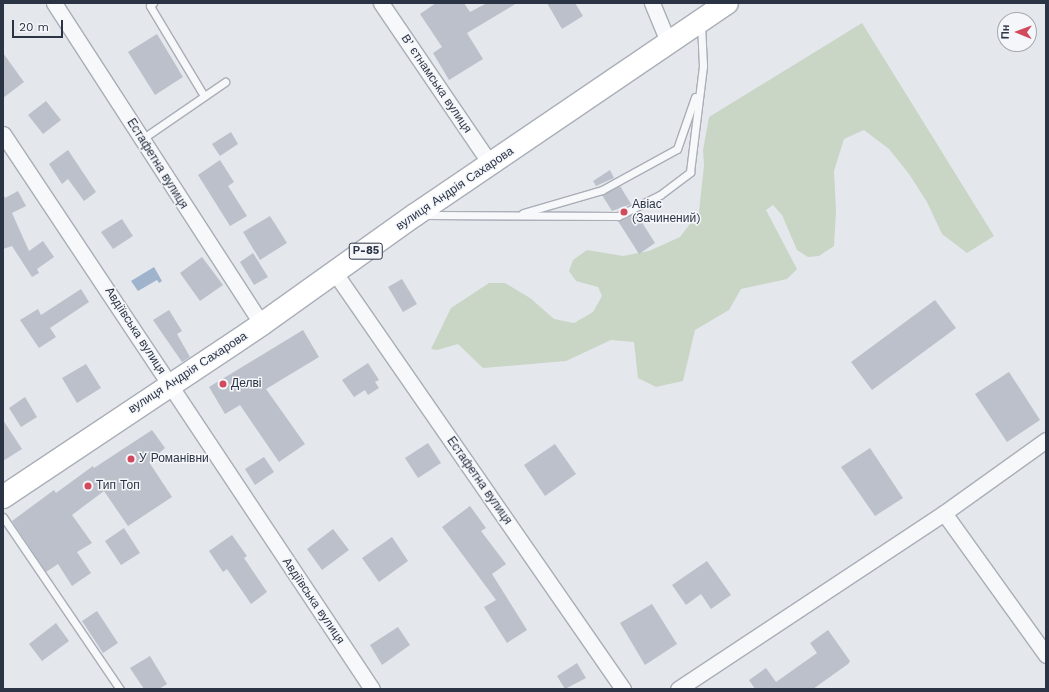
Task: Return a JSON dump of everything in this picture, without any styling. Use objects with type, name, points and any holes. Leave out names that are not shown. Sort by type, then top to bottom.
[{"type":"main road","name":"вулиця Андрія Сахарова","points":[[3,497],[169,384],[262,324],[415,215],[491,165],[727,3]]},
{"type":"street","name":"Естафетна вулиця","points":[[54,3],[262,324]]},
{"type":"street","name":"Вʼєтнамська вулиця","points":[[381,3],[491,165]]},
{"type":"street","points":[[654,4],[668,44]]},
{"type":"street","name":"Авдіївська вулиця","points":[[3,134],[372,689]]},
{"type":"street","name":"Естафетна вулиця","points":[[335,273],[624,689]]},
{"type":"street","points":[[678,689],[944,513],[1046,440]]},
{"type":"street","points":[[944,513],[1046,655]]},
{"type":"lane","points":[[153,3],[150,6],[204,96]]},
{"type":"lane","points":[[415,215],[618,216],[660,196],[690,172],[703,66],[700,22]]},
{"type":"lane","points":[[515,215],[602,190],[677,149],[694,103],[703,66]]},
{"type":"lane","points":[[142,139],[226,82]]},
{"type":"lane","points":[[3,517],[120,689]]},
{"type":"green space","points":[[862,23],[994,236],[967,253],[942,234],[927,202],[909,174],[889,149],[864,130],[844,139],[834,171],[836,211],[834,246],[819,256],[808,257],[797,250],[782,215],[773,205],[766,210],[797,269],[787,279],[741,289],[729,310],[695,330],[683,381],[656,387],[638,378],[634,342],[611,340],[566,361],[483,368],[458,344],[437,350],[431,349],[451,308],[489,283],[505,283],[530,298],[554,319],[574,323],[593,312],[602,296],[598,287],[576,281],[569,271],[573,260],[587,250],[623,256],[649,251],[680,237],[699,212],[704,165],[703,150],[709,117]]},
{"type":"water","points":[[154,267],[162,281],[159,283],[157,280],[138,291],[131,281]]},
{"type":"building","points":[[436,3],[464,3],[470,12],[487,3],[517,3],[467,33],[483,59],[449,80],[433,53],[442,47],[420,14]]},
{"type":"building","points":[[547,3],[575,3],[583,16],[562,29]]},
{"type":"building","points":[[157,34],[183,77],[155,95],[128,52]]},
{"type":"building","points":[[3,53],[24,82],[3,98]]},
{"type":"building","points":[[46,101],[61,120],[43,134],[28,115]]},
{"type":"building","points":[[231,132],[238,144],[220,156],[212,144]]},
{"type":"building","points":[[68,150],[96,192],[84,201],[68,179],[62,184],[49,164]]},
{"type":"building","points":[[220,160],[234,182],[228,186],[247,216],[230,226],[198,175]]},
{"type":"building","points":[[610,170],[614,178],[596,186],[593,181]]},
{"type":"building","points":[[620,186],[631,204],[612,211],[602,195]]},
{"type":"building","points":[[18,191],[26,206],[12,213],[29,251],[43,241],[54,257],[37,269],[39,273],[32,277],[12,246],[3,249],[3,193],[5,198]]},
{"type":"building","points":[[636,213],[655,243],[639,254],[618,221]]},
{"type":"building","points":[[270,216],[287,243],[260,260],[243,232]]},
{"type":"building","points":[[122,219],[133,236],[113,249],[101,232]]},
{"type":"building","points":[[253,253],[268,277],[254,285],[240,262]]},
{"type":"building","points":[[202,257],[223,285],[200,301],[180,273]]},
{"type":"building","points":[[402,279],[417,304],[403,312],[388,287]]},
{"type":"building","points":[[81,289],[89,302],[50,328],[56,337],[39,348],[20,320],[38,309],[41,315]]},
{"type":"building","points":[[935,300],[956,328],[872,390],[851,362]]},
{"type":"building","points":[[169,310],[182,331],[177,334],[190,357],[182,362],[153,320]]},
{"type":"building","points":[[303,330],[319,357],[266,389],[305,444],[279,462],[240,405],[225,414],[209,387]]},
{"type":"building","points":[[368,363],[379,380],[375,382],[379,388],[368,395],[365,390],[354,397],[342,380]]},
{"type":"building","points":[[86,364],[101,388],[77,403],[62,378]]},
{"type":"building","points":[[1009,372],[1040,420],[1007,442],[975,394]]},
{"type":"building","points":[[25,397],[37,417],[21,427],[9,408]]},
{"type":"building","points":[[3,420],[22,449],[3,461]]},
{"type":"building","points":[[152,430],[165,448],[149,462],[172,497],[128,526],[104,491],[72,515],[92,543],[77,552],[91,573],[72,586],[58,564],[46,572],[12,521],[54,490],[56,493],[93,466],[94,468]]},
{"type":"building","points":[[428,443],[441,463],[418,478],[405,458]]},
{"type":"building","points":[[555,444],[576,474],[545,496],[524,465]]},
{"type":"building","points":[[870,448],[903,498],[875,516],[841,467]]},
{"type":"building","points":[[264,457],[274,472],[255,485],[245,469]]},
{"type":"building","points":[[470,506],[486,528],[481,531],[506,564],[492,574],[527,630],[507,643],[484,607],[496,600],[442,527]]},
{"type":"building","points":[[124,528],[140,553],[121,565],[105,541]]},
{"type":"building","points":[[333,529],[349,550],[322,570],[307,549]]},
{"type":"building","points":[[232,535],[247,556],[244,558],[267,592],[251,604],[227,569],[223,572],[209,551]]},
{"type":"building","points":[[392,537],[408,561],[379,582],[362,558]]},
{"type":"building","points":[[707,561],[731,595],[711,609],[701,594],[686,605],[672,585]]},
{"type":"building","points":[[652,604],[677,644],[645,665],[620,623]]},
{"type":"building","points":[[97,611],[118,643],[103,653],[82,621]]},
{"type":"building","points":[[56,623],[69,641],[42,661],[29,644]]},
{"type":"building","points":[[398,627],[410,645],[382,665],[370,645]]},
{"type":"building","points":[[828,630],[850,661],[848,664],[813,689],[755,689],[749,680],[766,668],[776,682],[817,653],[810,643]]},
{"type":"building","points":[[150,656],[167,684],[159,689],[144,689],[130,668]]},
{"type":"building","points":[[577,663],[586,678],[565,689],[557,676]]},
{"type":"place","name":"Авіас (Зачинений)","points":[[624,212]]},
{"type":"place","name":"Делві","points":[[223,384]]},
{"type":"place","name":"У Романівни","points":[[131,459]]},
{"type":"place","name":"Тип Топ","points":[[88,486]]}]
